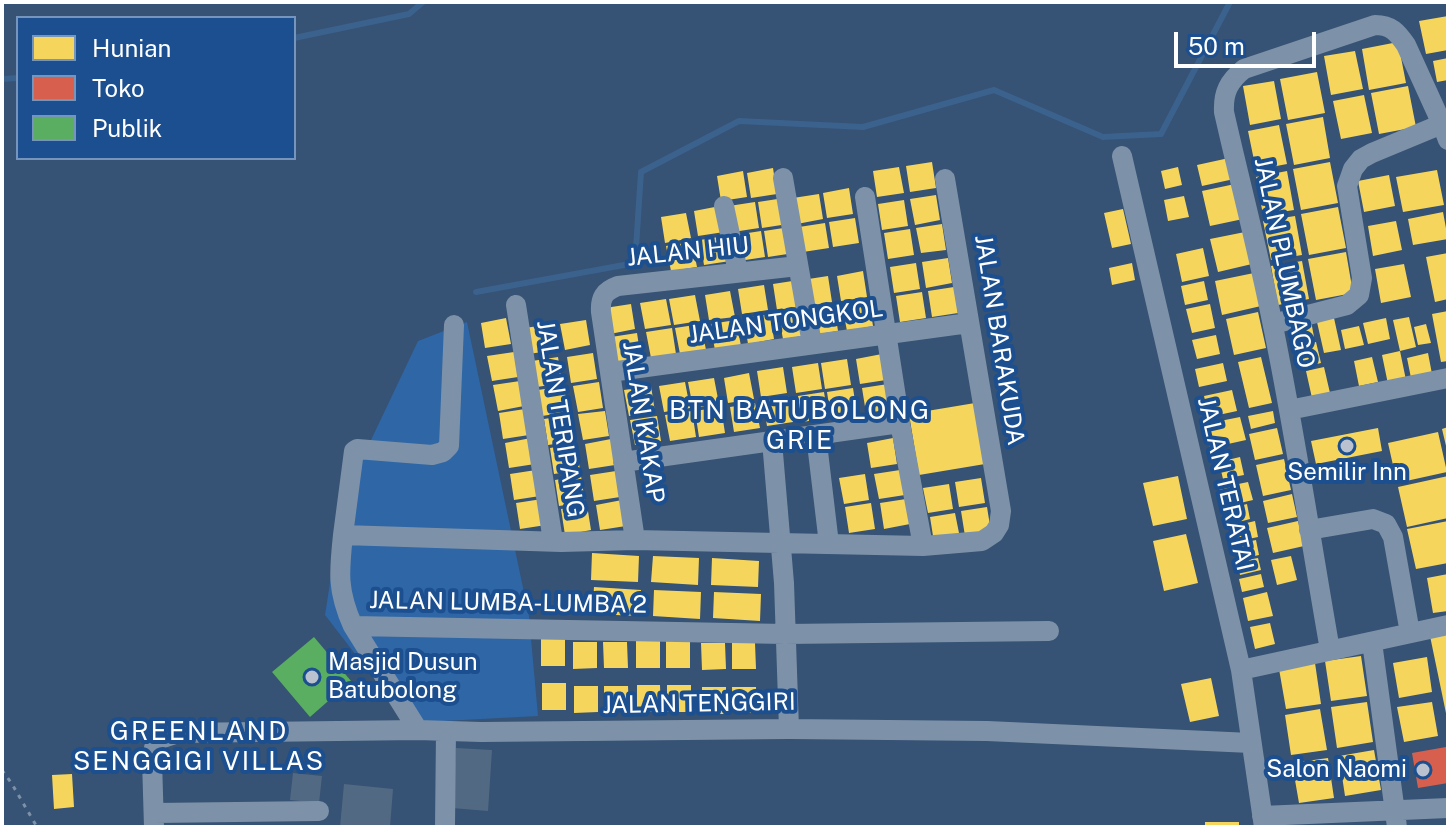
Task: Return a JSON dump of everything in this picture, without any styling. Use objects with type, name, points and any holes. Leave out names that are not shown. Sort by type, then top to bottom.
[{"type":"street","name":"JALAN PLUMBAGO","points":[[1330,650],[1273,324],[1224,112],[1224,99],[1227,87],[1244,69],[1375,25],[1384,25],[1392,28],[1406,45],[1445,132]]},
{"type":"street","points":[[1273,324],[1347,305],[1359,295],[1362,278],[1347,186],[1353,169],[1361,159],[1372,153],[1445,132]]},
{"type":"street","name":"JALAN TERATAI","points":[[1122,156],[1241,670],[1263,822]]},
{"type":"street","points":[[783,178],[812,344]]},
{"type":"street","name":"JALAN BARAKUDA","points":[[923,546],[982,541],[994,533],[1001,511],[945,179]]},
{"type":"street","points":[[343,535],[923,546],[900,423],[865,197]]},
{"type":"street","points":[[724,206],[738,272]]},
{"type":"street","name":"JALAN HIU","points":[[601,312],[602,296],[618,286],[798,266]]},
{"type":"street","name":"JALAN TERIPANG","points":[[516,305],[553,541]]},
{"type":"street","name":"JALAN KAKAP","points":[[601,312],[635,540]]},
{"type":"street","name":"JALAN TONGKOL","points":[[610,372],[969,323]]},
{"type":"street","points":[[353,626],[343,604],[339,568],[354,451],[432,455],[443,452],[449,446],[454,325]]},
{"type":"street","points":[[1289,410],[1448,378]]},
{"type":"street","points":[[623,462],[900,423]]},
{"type":"street","points":[[816,435],[829,544]]},
{"type":"street","points":[[772,441],[784,583],[789,729]]},
{"type":"street","points":[[1309,530],[1373,519],[1386,524],[1393,537],[1410,633]]},
{"type":"street","points":[[1241,670],[1448,625]]},
{"type":"street","name":"JALAN LUMBA-LUMBA 2","points":[[353,626],[785,634],[1049,631]]},
{"type":"street","name":"JALAN LUMBA-LUMBA 2","points":[[353,626],[418,730]]},
{"type":"street","points":[[1372,642],[1396,819]]},
{"type":"street","name":"JALAN TENGGIRI","points":[[154,820],[154,748],[160,739],[178,733],[789,729],[987,731],[1251,743]]},
{"type":"street","points":[[445,827],[446,731]]},
{"type":"street","points":[[1263,822],[1396,819],[1448,808]]},
{"type":"street","points":[[154,820],[319,811]]},
{"type":"path","points":[[2,770],[37,827]]},
{"type":"shaded area","points":[[467,322],[529,616],[538,716],[425,722],[406,720],[325,615],[343,499],[418,341]]},
{"type":"building: Hunian","points":[[1448,16],[1448,50],[1426,54],[1419,21]]},
{"type":"building: Hunian","points":[[1398,42],[1406,83],[1369,90],[1362,49]]},
{"type":"building: Hunian","points":[[1355,51],[1363,89],[1331,95],[1324,56]]},
{"type":"building: Hunian","points":[[1448,58],[1448,80],[1437,82],[1433,61]]},
{"type":"building: Hunian","points":[[1317,72],[1325,113],[1288,120],[1280,79]]},
{"type":"building: Hunian","points":[[1274,81],[1281,119],[1250,125],[1243,86]]},
{"type":"building: Hunian","points":[[1408,86],[1416,127],[1379,134],[1371,93]]},
{"type":"building: Hunian","points":[[1364,95],[1372,133],[1341,139],[1333,101]]},
{"type":"building: Hunian","points":[[1323,117],[1330,158],[1294,165],[1286,124]]},
{"type":"building: Hunian","points":[[1279,125],[1287,164],[1256,170],[1248,131]]},
{"type":"building: Hunian","points":[[1229,158],[1234,179],[1202,186],[1197,165]]},
{"type":"building: Hunian","points":[[932,162],[936,188],[910,192],[906,166]]},
{"type":"building: Hunian","points":[[1330,162],[1338,203],[1301,210],[1293,169]]},
{"type":"building: Hunian","points":[[899,167],[904,193],[877,197],[873,171]]},
{"type":"building: Hunian","points":[[1178,167],[1182,185],[1165,189],[1161,171]]},
{"type":"building: Hunian","points":[[773,168],[777,194],[751,198],[747,173]]},
{"type":"building: Hunian","points":[[1437,170],[1444,205],[1403,212],[1396,177]]},
{"type":"building: Hunian","points":[[743,171],[747,197],[721,201],[717,176]]},
{"type":"building: Hunian","points":[[1287,171],[1294,210],[1263,215],[1256,177]]},
{"type":"building: Hunian","points":[[1389,175],[1395,206],[1364,212],[1358,181]]},
{"type":"building: Hunian","points":[[1235,184],[1243,219],[1210,226],[1202,191]]},
{"type":"building: Hunian","points":[[849,188],[853,214],[827,218],[823,193]]},
{"type":"building: Hunian","points":[[819,194],[823,219],[797,224],[793,198]]},
{"type":"building: Hunian","points":[[936,195],[940,220],[915,225],[910,199]]},
{"type":"building: Hunian","points":[[1184,196],[1189,217],[1168,221],[1164,200]]},
{"type":"building: Hunian","points":[[784,198],[788,224],[762,228],[758,202]]},
{"type":"building: Hunian","points":[[904,200],[908,226],[882,230],[878,204]]},
{"type":"building: Hunian","points":[[755,202],[759,228],[733,232],[729,206]]},
{"type":"building: Hunian","points":[[720,206],[724,232],[698,236],[694,211]]},
{"type":"building: Hunian","points":[[1338,207],[1346,248],[1309,255],[1301,214]]},
{"type":"building: Hunian","points":[[1123,209],[1131,244],[1112,248],[1104,213]]},
{"type":"building: Hunian","points":[[1443,212],[1448,239],[1413,245],[1408,219]]},
{"type":"building: Hunian","points":[[686,213],[691,238],[665,243],[661,217]]},
{"type":"building: Hunian","points":[[1295,216],[1302,255],[1271,260],[1263,221]]},
{"type":"building: Hunian","points":[[855,218],[859,243],[833,247],[829,222]]},
{"type":"building: Hunian","points":[[1396,221],[1402,250],[1373,256],[1368,226]]},
{"type":"building: Hunian","points":[[825,223],[829,248],[803,252],[799,227]]},
{"type":"building: Hunian","points":[[942,224],[946,250],[921,253],[916,228]]},
{"type":"building: Hunian","points":[[790,227],[794,253],[768,257],[764,231]]},
{"type":"building: Hunian","points":[[910,229],[914,255],[888,259],[884,233]]},
{"type":"building: Hunian","points":[[761,231],[765,257],[739,261],[735,235]]},
{"type":"building: Hunian","points":[[1245,232],[1252,264],[1218,272],[1210,239]]},
{"type":"building: Hunian","points":[[725,236],[730,261],[704,265],[700,240]]},
{"type":"building: Hunian","points":[[692,242],[697,267],[671,271],[666,246]]},
{"type":"building: Hunian","points":[[1203,248],[1209,276],[1182,282],[1176,254]]},
{"type":"building: Hunian","points":[[1346,252],[1353,293],[1316,300],[1308,259]]},
{"type":"building: Hunian","points":[[1448,253],[1448,299],[1435,302],[1426,257]]},
{"type":"building: Hunian","points":[[948,258],[952,283],[926,288],[922,262]]},
{"type":"building: Hunian","points":[[1302,261],[1309,299],[1278,305],[1271,266]]},
{"type":"building: Hunian","points":[[916,263],[920,289],[894,293],[890,267]]},
{"type":"building: Hunian","points":[[1132,263],[1135,280],[1112,285],[1109,268]]},
{"type":"building: Hunian","points":[[1404,264],[1411,297],[1381,303],[1375,269]]},
{"type":"building: Hunian","points":[[863,271],[867,297],[841,301],[837,276]]},
{"type":"building: Hunian","points":[[1254,273],[1261,306],[1222,315],[1215,281]]},
{"type":"building: Hunian","points":[[828,276],[832,302],[806,306],[802,280]]},
{"type":"building: Hunian","points":[[799,280],[803,306],[777,310],[773,284]]},
{"type":"building: Hunian","points":[[1204,281],[1208,300],[1185,305],[1181,286]]},
{"type":"building: Hunian","points":[[764,285],[768,310],[742,314],[738,289]]},
{"type":"building: Hunian","points":[[954,287],[958,313],[932,317],[928,291]]},
{"type":"building: Hunian","points":[[730,291],[735,317],[709,320],[705,295]]},
{"type":"building: Hunian","points":[[922,292],[926,318],[900,322],[896,296]]},
{"type":"building: Hunian","points":[[695,295],[700,321],[674,325],[669,299]]},
{"type":"building: Hunian","points":[[666,299],[671,325],[645,329],[640,303]]},
{"type":"building: Hunian","points":[[869,301],[873,326],[847,331],[842,305]]},
{"type":"building: Hunian","points":[[631,304],[635,329],[610,334],[605,308]]},
{"type":"building: Hunian","points":[[1210,304],[1215,328],[1192,333],[1186,309]]},
{"type":"building: Hunian","points":[[834,305],[838,331],[812,335],[807,309]]},
{"type":"building: Hunian","points":[[805,309],[809,335],[783,339],[778,313]]},
{"type":"building: Hunian","points":[[1448,311],[1448,361],[1441,362],[1432,314]]},
{"type":"building: Hunian","points":[[1258,312],[1266,348],[1234,355],[1226,319]]},
{"type":"building: Hunian","points":[[770,314],[774,339],[748,344],[744,318]]},
{"type":"building: Hunian","points":[[1409,317],[1416,347],[1400,351],[1393,320]]},
{"type":"building: Hunian","points":[[506,318],[511,344],[485,348],[481,323]]},
{"type":"building: Hunian","points":[[1334,318],[1341,350],[1324,353],[1317,322]]},
{"type":"building: Hunian","points":[[1386,318],[1390,339],[1368,344],[1363,323]]},
{"type":"building: Hunian","points":[[586,320],[590,345],[565,350],[560,324]]},
{"type":"building: Hunian","points":[[736,320],[741,346],[715,350],[710,324]]},
{"type":"building: Hunian","points":[[1311,321],[1314,337],[1294,342],[1290,326]]},
{"type":"building: Hunian","points":[[551,324],[555,350],[529,354],[525,328]]},
{"type":"building: Hunian","points":[[701,324],[706,350],[680,354],[675,328]]},
{"type":"building: Hunian","points":[[1426,324],[1431,343],[1418,345],[1414,327]]},
{"type":"building: Hunian","points":[[1359,326],[1364,345],[1345,349],[1341,330]]},
{"type":"building: Hunian","points":[[672,328],[676,354],[651,358],[646,332]]},
{"type":"building: Hunian","points":[[637,333],[641,359],[616,363],[611,337]]},
{"type":"building: Hunian","points":[[1216,335],[1220,354],[1197,359],[1192,340]]},
{"type":"building: Hunian","points":[[1316,342],[1321,363],[1304,367],[1299,345]]},
{"type":"building: Hunian","points":[[1400,351],[1406,380],[1388,384],[1382,355]]},
{"type":"building: Hunian","points":[[514,352],[518,377],[492,381],[487,356]]},
{"type":"building: Hunian","points":[[593,353],[597,379],[571,383],[567,357]]},
{"type":"building: Hunian","points":[[1428,353],[1432,374],[1411,378],[1407,358]]},
{"type":"building: Hunian","points":[[882,354],[886,380],[860,384],[856,359]]},
{"type":"building: Hunian","points":[[558,357],[562,383],[537,387],[532,361]]},
{"type":"building: Hunian","points":[[1261,357],[1272,403],[1249,408],[1238,362]]},
{"type":"building: Hunian","points":[[1372,357],[1378,382],[1359,386],[1354,361]]},
{"type":"building: Hunian","points":[[847,359],[851,385],[825,389],[821,363]]},
{"type":"building: Hunian","points":[[818,363],[822,389],[796,393],[792,367]]},
{"type":"building: Hunian","points":[[1223,363],[1227,381],[1199,387],[1195,369]]},
{"type":"building: Hunian","points":[[783,367],[787,393],[761,397],[757,371]]},
{"type":"building: Hunian","points":[[1324,367],[1330,393],[1312,398],[1306,371]]},
{"type":"building: Hunian","points":[[749,373],[754,399],[728,403],[724,378]]},
{"type":"building: Hunian","points":[[714,378],[719,404],[693,408],[688,382]]},
{"type":"building: Hunian","points":[[520,381],[524,406],[498,411],[493,385]]},
{"type":"building: Hunian","points":[[599,382],[603,408],[578,412],[573,386]]},
{"type":"building: Hunian","points":[[685,382],[690,408],[664,412],[659,386]]},
{"type":"building: Hunian","points":[[888,384],[892,409],[866,413],[862,388]]},
{"type":"building: Hunian","points":[[564,386],[568,412],[542,416],[538,390]]},
{"type":"building: Hunian","points":[[651,386],[655,412],[629,416],[624,390]]},
{"type":"building: Hunian","points":[[853,388],[857,414],[831,418],[827,392]]},
{"type":"building: Hunian","points":[[1232,390],[1237,411],[1209,417],[1204,396]]},
{"type":"building: Hunian","points":[[824,392],[828,418],[802,422],[798,396]]},
{"type":"building: Hunian","points":[[789,396],[793,422],[767,426],[763,401]]},
{"type":"building: Hunian","points":[[755,403],[760,428],[734,432],[730,407]]},
{"type":"building: Hunian","points":[[975,403],[985,464],[919,475],[909,414]]},
{"type":"building: Hunian","points":[[721,407],[725,433],[699,437],[695,411]]},
{"type":"building: Hunian","points":[[525,409],[529,435],[503,439],[499,413]]},
{"type":"building: Hunian","points":[[605,411],[609,436],[583,440],[578,414]]},
{"type":"building: Hunian","points":[[692,411],[696,437],[670,441],[665,415]]},
{"type":"building: Hunian","points":[[1273,411],[1275,423],[1251,429],[1248,416]]},
{"type":"building: Hunian","points":[[569,415],[574,441],[548,445],[544,419]]},
{"type":"building: Hunian","points":[[657,416],[661,441],[635,445],[630,420]]},
{"type":"building: Hunian","points":[[1240,417],[1246,440],[1210,448],[1205,424]]},
{"type":"building: Hunian","points":[[1448,427],[1448,450],[1447,450],[1442,429]]},
{"type":"building: Hunian","points":[[1277,428],[1283,454],[1255,460],[1249,434]]},
{"type":"building: Hunian","name":"Semilir Inn","points":[[1378,428],[1382,451],[1316,464],[1311,441]]},
{"type":"building: Hunian","points":[[1438,432],[1447,472],[1397,483],[1388,443]]},
{"type":"building: Hunian","points":[[531,438],[535,464],[509,468],[505,443]]},
{"type":"building: Hunian","points":[[893,438],[897,464],[871,468],[867,443]]},
{"type":"building: Hunian","points":[[611,439],[615,465],[589,469],[585,444]]},
{"type":"building: Hunian","points":[[576,444],[580,470],[554,474],[550,448]]},
{"type":"building: Hunian","points":[[1240,457],[1244,475],[1223,479],[1219,462]]},
{"type":"building: Hunian","points":[[1284,459],[1291,490],[1263,496],[1256,465]]},
{"type":"building: Hunian","points":[[536,470],[540,496],[514,500],[510,474]]},
{"type":"building: Hunian","points":[[900,470],[905,495],[879,499],[874,474]]},
{"type":"building: Hunian","points":[[616,471],[620,497],[594,501],[590,475]]},
{"type":"building: Hunian","points":[[865,474],[869,500],[844,504],[839,478]]},
{"type":"building: Hunian","points":[[581,476],[585,502],[559,506],[555,480]]},
{"type":"building: Hunian","points":[[1178,476],[1187,519],[1153,526],[1143,483]]},
{"type":"building: Hunian","points":[[1448,476],[1448,518],[1407,527],[1398,487]]},
{"type":"building: Hunian","points":[[981,478],[985,503],[959,507],[955,482]]},
{"type":"building: Hunian","points":[[1248,482],[1253,500],[1223,507],[1219,488]]},
{"type":"building: Hunian","points":[[949,484],[953,509],[928,513],[923,488]]},
{"type":"building: Hunian","points":[[1292,494],[1297,517],[1268,523],[1263,501]]},
{"type":"building: Hunian","points":[[542,499],[546,525],[520,529],[516,503]]},
{"type":"building: Hunian","points":[[906,499],[910,524],[884,529],[880,503]]},
{"type":"building: Hunian","points":[[622,500],[626,526],[600,530],[596,505]]},
{"type":"building: Hunian","points":[[871,503],[875,529],[849,533],[845,507]]},
{"type":"building: Hunian","points":[[1247,504],[1250,519],[1235,523],[1232,508]]},
{"type":"building: Hunian","points":[[587,505],[591,530],[565,535],[561,509]]},
{"type":"building: Hunian","points":[[987,507],[991,532],[965,536],[961,511]]},
{"type":"building: Hunian","points":[[955,513],[960,538],[934,542],[930,517]]},
{"type":"building: Hunian","points":[[1255,521],[1258,537],[1234,542],[1230,527]]},
{"type":"building: Hunian","points":[[1298,521],[1304,546],[1273,553],[1267,528]]},
{"type":"building: Hunian","points":[[1448,521],[1448,563],[1416,569],[1407,529]]},
{"type":"building: Hunian","points":[[1186,534],[1198,583],[1164,591],[1153,541]]},
{"type":"building: Hunian","points":[[1256,540],[1259,555],[1236,560],[1233,545]]},
{"type":"building: Hunian","points":[[592,553],[639,556],[638,582],[591,580]]},
{"type":"building: Hunian","points":[[653,556],[699,558],[698,585],[651,582]]},
{"type":"building: Hunian","points":[[1291,556],[1297,580],[1277,585],[1271,560]]},
{"type":"building: Hunian","points":[[712,558],[759,561],[758,587],[711,585]]},
{"type":"building: Hunian","points":[[1258,558],[1261,570],[1240,575],[1237,562]]},
{"type":"building: Hunian","points":[[1261,574],[1264,587],[1242,592],[1239,579]]},
{"type":"building: Hunian","points":[[1448,574],[1448,611],[1433,613],[1427,578]]},
{"type":"building: Hunian","points":[[594,587],[641,590],[639,616],[592,614]]},
{"type":"building: Hunian","points":[[654,590],[701,592],[700,619],[653,616]]},
{"type":"building: Hunian","points":[[714,592],[761,594],[760,621],[713,618]]},
{"type":"building: Hunian","points":[[1267,592],[1273,616],[1248,621],[1243,598]]},
{"type":"building: Hunian","points":[[1270,623],[1275,644],[1255,649],[1250,627]]},
{"type":"building: Hunian","points":[[1448,633],[1448,718],[1447,718],[1430,636]]},
{"type":"building: Hunian","points":[[541,639],[565,639],[565,666],[541,666]]},
{"type":"building: Hunian","points":[[636,641],[660,641],[660,668],[636,668]]},
{"type":"building: Hunian","points":[[666,641],[690,641],[690,668],[666,668]]},
{"type":"building: Hunian","points":[[573,642],[597,642],[597,668],[573,669]]},
{"type":"building: Hunian","points":[[603,642],[627,642],[628,668],[604,668]]},
{"type":"building: Hunian","points":[[701,643],[725,643],[726,669],[702,670]]},
{"type":"building: Hunian","points":[[732,643],[755,643],[756,669],[732,669]]},
{"type":"building: Hunian","points":[[1361,656],[1367,696],[1331,701],[1325,661]]},
{"type":"building: Hunian","points":[[1427,657],[1432,692],[1399,698],[1393,663]]},
{"type":"building: Hunian","points":[[1315,663],[1321,704],[1286,709],[1279,669]]},
{"type":"building: Hunian","points":[[1211,678],[1219,716],[1190,722],[1181,684]]},
{"type":"building: Hunian","points":[[542,683],[566,683],[566,710],[542,710]]},
{"type":"building: Hunian","points":[[637,685],[660,685],[661,712],[637,712]]},
{"type":"building: Hunian","points":[[667,685],[691,685],[691,712],[667,712]]},
{"type":"building: Hunian","points":[[574,686],[598,686],[598,712],[574,713]]},
{"type":"building: Hunian","points":[[604,686],[628,686],[629,712],[604,712]]},
{"type":"building: Hunian","points":[[702,687],[726,687],[726,714],[702,714]]},
{"type":"building: Hunian","points":[[732,687],[756,687],[757,713],[733,713]]},
{"type":"building: Hunian","points":[[1367,702],[1373,742],[1337,748],[1331,707]]},
{"type":"building: Hunian","points":[[1432,702],[1438,736],[1404,742],[1397,707]]},
{"type":"building: Hunian","points":[[1320,709],[1327,750],[1291,755],[1285,715]]},
{"type":"building: Hunian","points":[[1374,750],[1381,790],[1345,796],[1339,756]]},
{"type":"building: Hunian","points":[[1328,758],[1334,798],[1299,803],[1292,763]]},
{"type":"building: Hunian","points":[[72,774],[74,807],[54,809],[52,775]]},
{"type":"building: Hunian","points":[[1205,822],[1239,822],[1239,827],[1205,827]]},
{"type":"building: Toko","points":[[1446,747],[1448,783],[1418,788],[1412,753]]},
{"type":"building: Publik","name":"Masjid Dusun Batubolong","points":[[314,637],[351,681],[310,717],[272,672]]},
{"type":"building: Lainnya","points":[[456,748],[492,750],[488,811],[452,808]]},
{"type":"building: Lainnya","points":[[293,773],[322,776],[319,803],[290,800]]},
{"type":"building: Lainnya","points":[[344,784],[393,789],[390,827],[340,827]]},
{"type":"waterway","points":[[296,38],[409,14],[423,2]]},
{"type":"waterway","points":[[476,292],[635,263],[641,172],[739,121],[863,127],[994,90],[1103,137],[1161,134],[1230,2]]},
{"type":"waterway","points":[[2,79],[16,78]]},
{"type":"place","name":"Semilir Inn","points":[[1347,446]]},
{"type":"place","name":"Masjid Dusun Batubolong","points":[[312,677]]},
{"type":"place","name":"Salon Naomi","points":[[1423,770]]},
{"type":"district","name":"BTN BATUBOLONG GRIE","points":[[800,426]]},
{"type":"district","name":"GREENLAND SENGGIGI VILLAS","points":[[199,747]]}]
